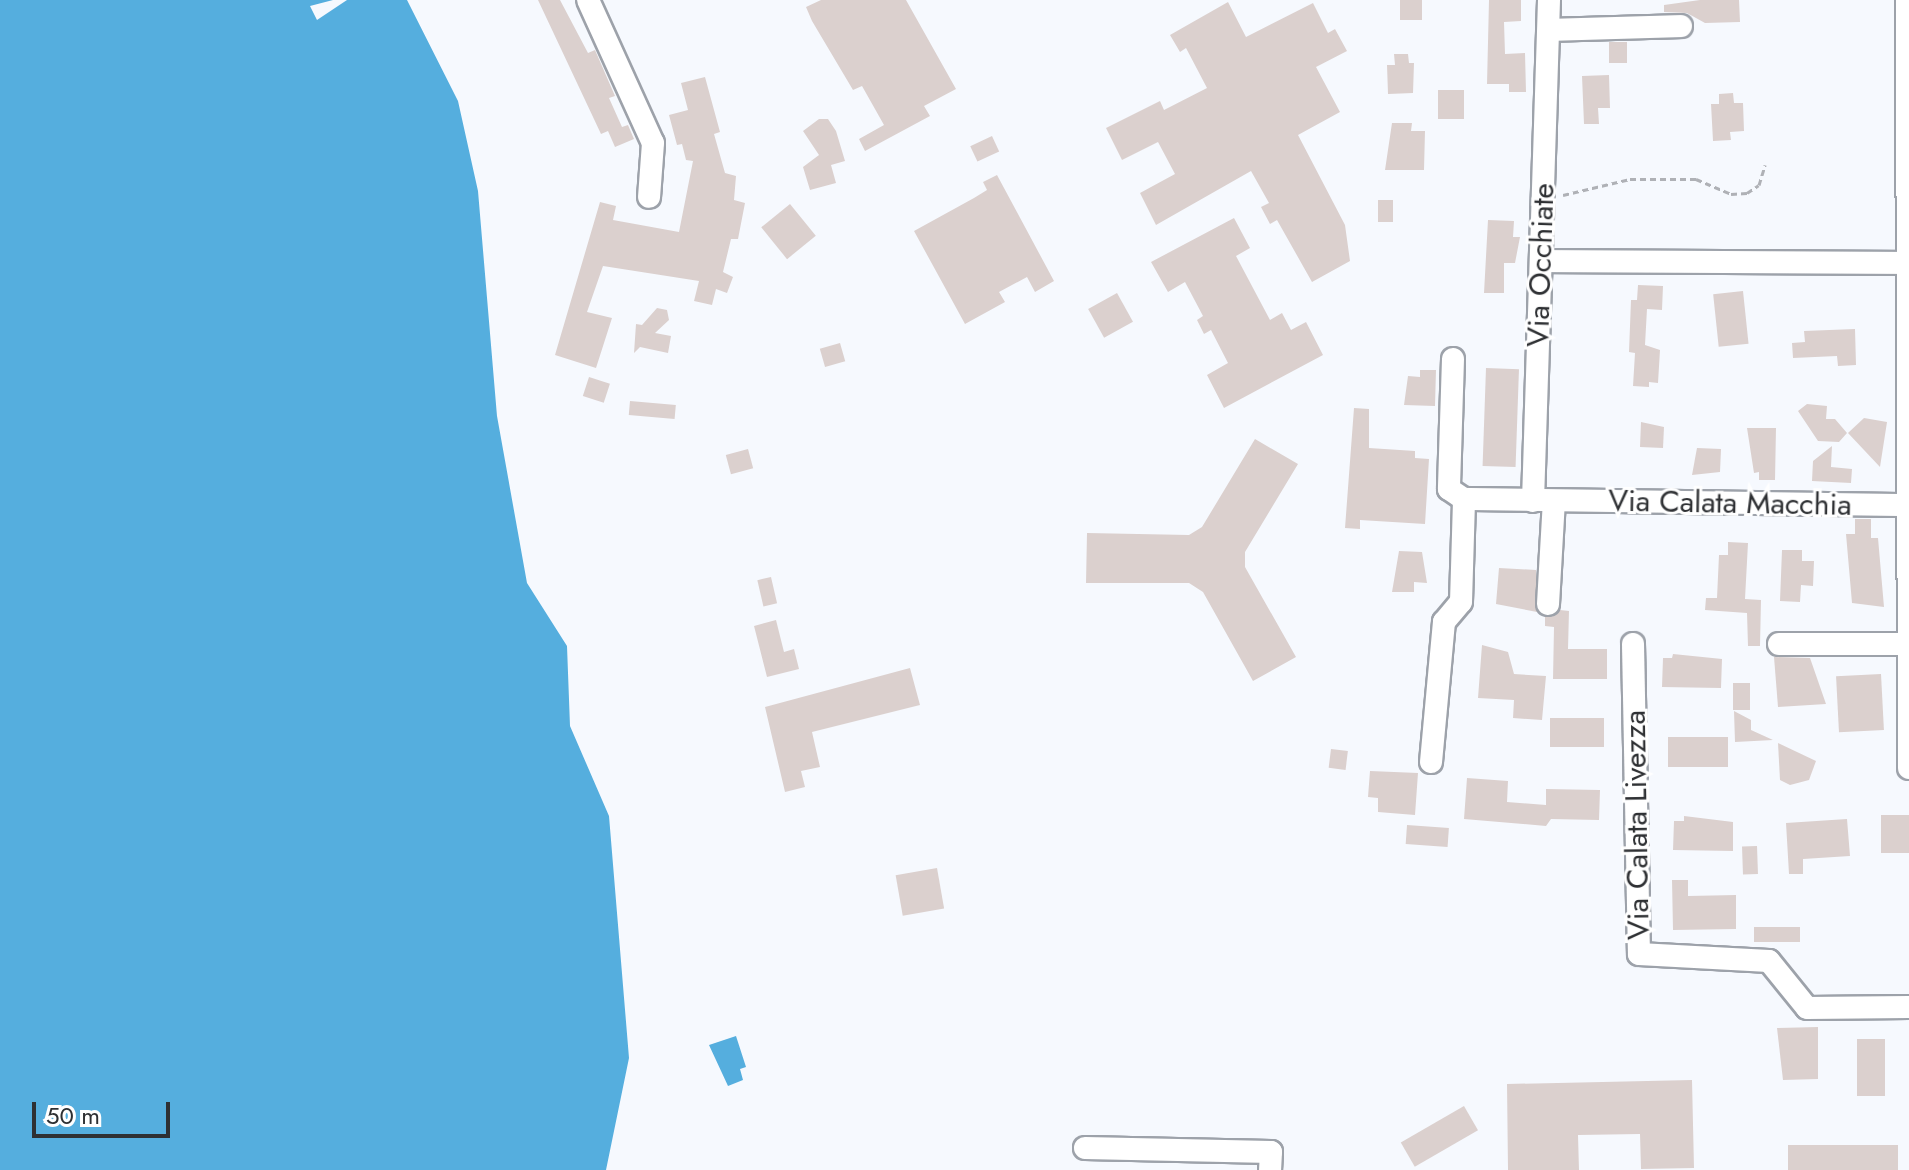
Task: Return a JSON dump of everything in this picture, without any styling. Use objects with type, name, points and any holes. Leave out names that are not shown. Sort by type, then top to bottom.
[{"type":"street","points":[[588,0],[653,143],[649,197]]},
{"type":"street","name":"Via Occhiate","points":[[1544,501],[1542,261],[1549,0]]},
{"type":"street","points":[[1907,0],[1905,263],[1909,768]]},
{"type":"street","points":[[1550,30],[1681,26]]},
{"type":"street","points":[[1542,261],[1905,263]]},
{"type":"street","points":[[1431,762],[1444,622],[1461,602],[1464,499],[1449,489],[1453,359]]},
{"type":"street","name":"Via Calata Macchia","points":[[1464,499],[1907,505]]},
{"type":"street","points":[[1544,501],[1548,604]]},
{"type":"street","name":"Via Calata Livezza","points":[[1633,644],[1639,954],[1769,961],[1807,1008],[1909,1007]]},
{"type":"street","points":[[1779,644],[1908,644]]},
{"type":"street","points":[[1085,1148],[1271,1152],[1270,1170]]},
{"type":"path","points":[[1544,203],[1595,184],[1630,179],[1696,179],[1731,194],[1747,193],[1759,185],[1765,165]]},
{"type":"water","points":[[0,0],[333,0],[310,6],[317,20],[347,0],[407,0],[458,101],[478,191],[497,416],[527,583],[567,646],[570,726],[609,816],[629,1058],[606,1170],[0,1170]]},
{"type":"water","points":[[736,1036],[746,1067],[740,1069],[743,1080],[728,1086],[709,1045]]},
{"type":"building","points":[[538,0],[560,0],[588,53],[595,50],[615,96],[609,98],[622,127],[628,125],[634,139],[615,147],[608,131],[601,134]]},
{"type":"building","points":[[821,0],[906,0],[956,89],[924,106],[930,116],[865,151],[859,139],[884,125],[862,86],[853,90],[812,21],[806,7]]},
{"type":"building","points":[[1400,0],[1422,0],[1422,20],[1400,20]]},
{"type":"building","points":[[1489,0],[1521,0],[1521,21],[1504,22],[1505,54],[1525,53],[1526,92],[1509,92],[1509,84],[1487,84]]},
{"type":"building","points":[[1700,0],[1739,0],[1740,22],[1705,23],[1687,13],[1664,12],[1664,5]]},
{"type":"building","points":[[1228,2],[1246,37],[1313,3],[1328,33],[1335,29],[1347,51],[1316,67],[1340,112],[1298,135],[1345,225],[1350,261],[1312,282],[1277,220],[1270,224],[1261,207],[1269,203],[1251,171],[1156,225],[1140,193],[1175,174],[1158,142],[1122,160],[1106,128],[1160,101],[1164,110],[1207,88],[1186,48],[1180,52],[1170,35]]},
{"type":"building","points":[[1609,42],[1627,42],[1627,63],[1609,63]]},
{"type":"building","points":[[1394,54],[1408,54],[1409,63],[1414,63],[1413,93],[1388,94],[1387,65],[1395,65]]},
{"type":"building","points":[[1609,75],[1610,108],[1598,108],[1599,124],[1584,124],[1582,76]]},
{"type":"building","points":[[705,77],[720,132],[714,134],[725,173],[736,176],[734,200],[745,203],[738,239],[731,239],[723,272],[733,277],[727,293],[716,289],[712,305],[694,301],[699,281],[603,266],[587,312],[612,318],[596,368],[555,355],[600,202],[616,206],[613,220],[679,232],[693,161],[686,160],[682,144],[677,145],[669,115],[688,110],[681,83]]},
{"type":"building","points":[[1438,90],[1464,90],[1464,119],[1438,119]]},
{"type":"building","points":[[1733,93],[1734,103],[1743,103],[1744,131],[1730,132],[1731,140],[1713,141],[1711,104],[1719,104],[1719,94]]},
{"type":"building","points":[[819,119],[828,119],[836,131],[845,161],[831,165],[836,183],[810,190],[803,167],[819,155],[803,131]]},
{"type":"building","points":[[1392,123],[1412,123],[1411,131],[1425,131],[1424,170],[1385,170]]},
{"type":"building","points":[[992,136],[999,151],[977,162],[970,146]]},
{"type":"building","points":[[997,175],[1054,281],[1035,292],[1027,277],[999,292],[1005,302],[965,324],[914,231],[987,190],[983,182]]},
{"type":"building","points":[[1378,200],[1393,200],[1393,222],[1378,222]]},
{"type":"building","points":[[790,204],[816,236],[787,259],[761,227]]},
{"type":"building","points":[[1234,218],[1250,248],[1236,256],[1270,320],[1282,313],[1291,330],[1306,322],[1323,355],[1224,408],[1207,375],[1228,363],[1211,330],[1204,334],[1197,320],[1203,316],[1185,282],[1168,292],[1151,262]]},
{"type":"building","points":[[1488,220],[1514,221],[1513,237],[1520,237],[1515,263],[1504,263],[1504,293],[1484,293]]},
{"type":"building","points":[[1638,285],[1663,286],[1662,310],[1647,309],[1645,345],[1660,350],[1658,383],[1649,382],[1649,387],[1633,386],[1635,353],[1629,352],[1631,300],[1637,300]]},
{"type":"building","points":[[1743,291],[1749,344],[1719,347],[1713,294]]},
{"type":"building","points":[[1117,293],[1133,322],[1104,338],[1088,309]]},
{"type":"building","points":[[657,308],[667,310],[669,320],[655,333],[671,336],[668,353],[640,347],[634,353],[636,324],[642,325]]},
{"type":"building","points":[[1855,329],[1856,365],[1838,366],[1837,356],[1793,358],[1792,343],[1805,342],[1804,331]]},
{"type":"building","points":[[840,343],[845,361],[825,367],[820,349]]},
{"type":"building","points":[[1486,368],[1519,369],[1516,467],[1483,466]]},
{"type":"building","points":[[1420,370],[1436,370],[1435,406],[1404,405],[1408,376],[1420,377]]},
{"type":"building","points":[[589,377],[610,384],[604,403],[583,396]]},
{"type":"building","points":[[630,401],[676,405],[675,419],[629,415]]},
{"type":"building","points":[[1807,404],[1827,406],[1826,419],[1835,419],[1847,433],[1839,442],[1818,441],[1798,411]]},
{"type":"building","points":[[1354,408],[1369,409],[1369,448],[1415,451],[1415,458],[1429,459],[1425,524],[1360,520],[1360,529],[1345,528]]},
{"type":"building","points":[[1864,418],[1887,422],[1880,467],[1848,433]]},
{"type":"building","points":[[1641,422],[1664,427],[1663,448],[1640,447]]},
{"type":"building","points":[[1747,428],[1776,428],[1775,480],[1759,480],[1759,472],[1754,473]]},
{"type":"building","points":[[1255,439],[1298,464],[1245,552],[1245,567],[1296,657],[1253,681],[1203,592],[1189,583],[1086,583],[1087,533],[1189,535],[1202,527]]},
{"type":"building","points":[[1832,446],[1831,467],[1852,469],[1851,483],[1812,481],[1813,461]]},
{"type":"building","points":[[1697,448],[1721,449],[1720,472],[1692,475]]},
{"type":"building","points":[[748,449],[753,468],[731,474],[726,455]]},
{"type":"building","points":[[1855,519],[1871,519],[1871,538],[1878,538],[1884,607],[1852,603],[1846,534],[1855,534]]},
{"type":"building","points":[[1728,542],[1748,543],[1745,599],[1761,600],[1760,646],[1748,646],[1747,613],[1705,610],[1706,598],[1717,598],[1719,555],[1728,555]]},
{"type":"building","points":[[1782,550],[1802,550],[1802,561],[1814,561],[1813,586],[1801,585],[1800,602],[1780,601]]},
{"type":"building","points":[[1399,551],[1422,552],[1427,583],[1414,582],[1414,592],[1392,592]]},
{"type":"building","points":[[1499,568],[1536,570],[1537,612],[1496,604]]},
{"type":"building","points":[[771,577],[777,603],[763,606],[757,580]]},
{"type":"building","points":[[1560,610],[1569,611],[1568,649],[1607,649],[1607,679],[1553,679],[1554,627],[1545,626],[1545,617]]},
{"type":"building","points":[[776,620],[784,652],[794,649],[799,669],[767,677],[754,626]]},
{"type":"building","points":[[1482,645],[1508,652],[1514,674],[1546,676],[1542,720],[1513,718],[1514,700],[1478,698]]},
{"type":"building","points":[[1673,654],[1722,659],[1721,688],[1662,687],[1663,658],[1672,658]]},
{"type":"building","points":[[1774,657],[1810,658],[1826,704],[1778,707]]},
{"type":"building","points":[[910,668],[920,705],[812,732],[820,767],[801,771],[805,787],[785,792],[765,707]]},
{"type":"building","points":[[1881,674],[1884,730],[1839,732],[1836,676]]},
{"type":"building","points":[[1733,683],[1750,683],[1750,710],[1733,710]]},
{"type":"building","points":[[1734,711],[1751,720],[1751,730],[1773,740],[1735,742]]},
{"type":"building","points":[[1550,718],[1604,718],[1604,747],[1550,747]]},
{"type":"building","points":[[1668,737],[1728,737],[1728,767],[1668,767]]},
{"type":"building","points":[[1778,743],[1816,761],[1809,780],[1790,785],[1780,780]]},
{"type":"building","points":[[1331,749],[1348,751],[1346,770],[1329,768]]},
{"type":"building","points":[[1370,771],[1418,773],[1415,815],[1378,812],[1378,798],[1368,797]]},
{"type":"building","points":[[1467,778],[1508,781],[1507,802],[1546,805],[1546,789],[1600,790],[1599,820],[1551,819],[1546,826],[1464,819]]},
{"type":"building","points":[[1881,815],[1909,815],[1909,853],[1881,853]]},
{"type":"building","points":[[1684,816],[1733,822],[1733,851],[1673,850],[1674,821],[1684,821]]},
{"type":"building","points":[[1847,819],[1850,856],[1803,859],[1803,874],[1789,874],[1786,823]]},
{"type":"building","points":[[1407,825],[1449,828],[1448,847],[1406,844]]},
{"type":"building","points":[[1757,846],[1758,874],[1743,875],[1742,847]]},
{"type":"building","points":[[937,868],[944,908],[903,916],[896,875]]},
{"type":"building","points":[[1672,880],[1688,880],[1688,896],[1736,895],[1736,929],[1673,930]]},
{"type":"building","points":[[1754,927],[1800,927],[1800,942],[1754,942]]},
{"type":"building","points":[[1818,1027],[1818,1079],[1783,1080],[1777,1028]]},
{"type":"building","points":[[1857,1039],[1885,1039],[1885,1096],[1857,1096]]},
{"type":"building","points":[[1692,1080],[1694,1168],[1641,1169],[1640,1134],[1578,1135],[1579,1170],[1508,1170],[1507,1084]]},
{"type":"building","points":[[1464,1106],[1478,1130],[1415,1167],[1401,1142]]},
{"type":"building","points":[[1788,1145],[1898,1145],[1898,1170],[1788,1170]]}]
